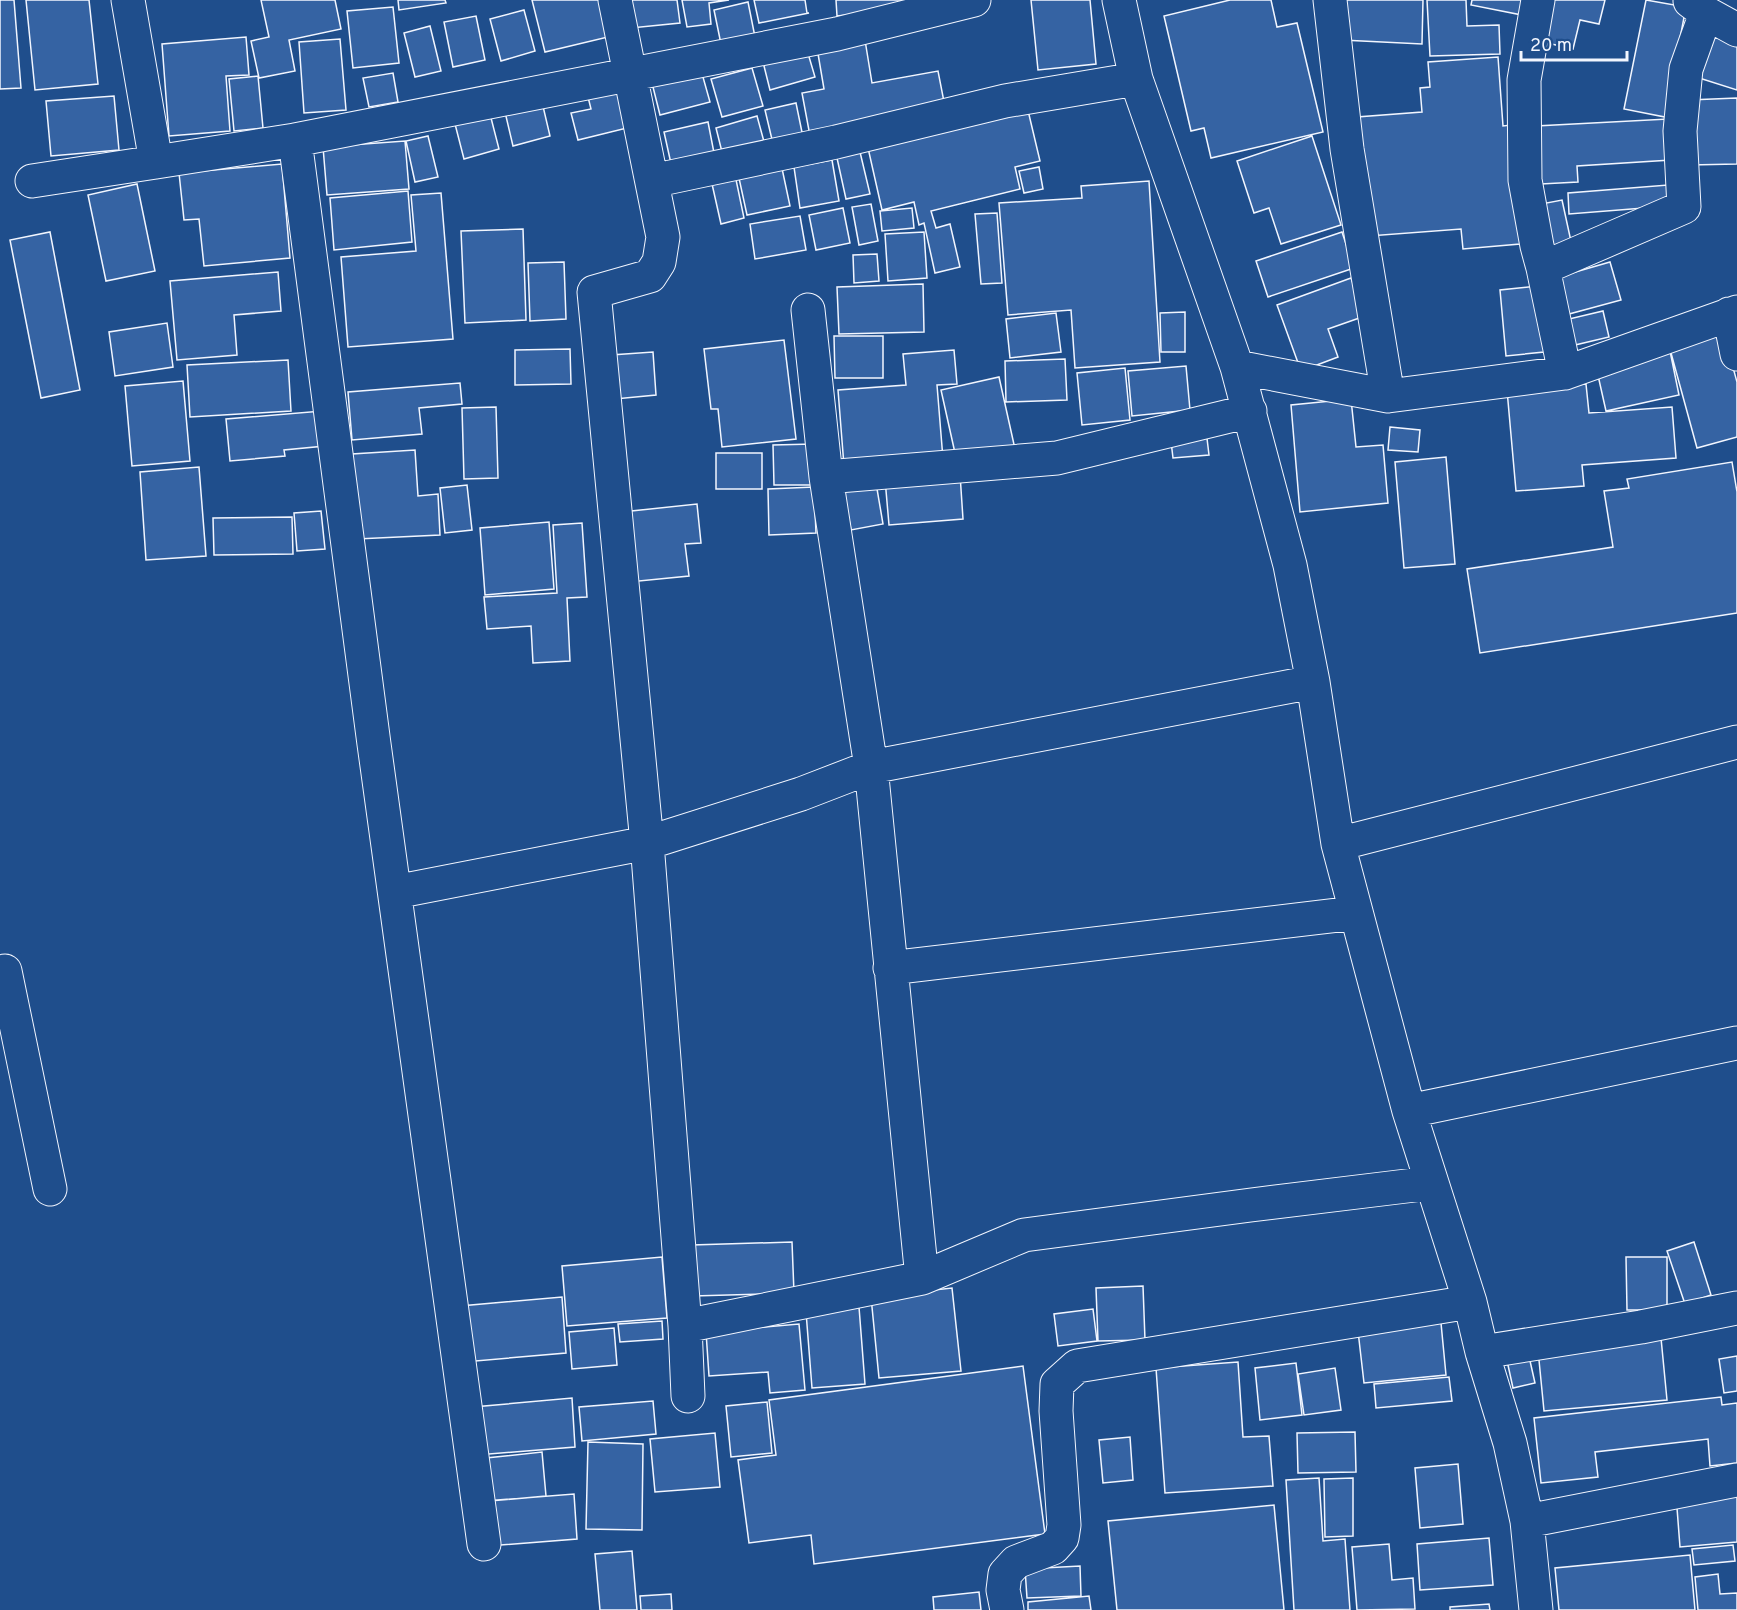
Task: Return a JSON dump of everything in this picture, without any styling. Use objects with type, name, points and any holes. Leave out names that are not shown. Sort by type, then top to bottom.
[{"type":"street","points":[[128,0],[156,162]]},
{"type":"street","points":[[615,0],[663,237],[659,262],[650,276],[594,292],[647,843],[685,1326],[688,1396]]},
{"type":"street","points":[[32,181],[295,140],[837,34],[974,0]]},
{"type":"street","points":[[1119,0],[1136,79],[1237,367],[1290,565],[1313,682],[1338,844],[1409,1111],[1470,1302],[1482,1352],[1510,1443],[1527,1521],[1536,1610]]},
{"type":"street","points":[[1330,0],[1347,149],[1388,396]]},
{"type":"street","points":[[1538,0],[1524,80],[1525,180],[1565,373]]},
{"type":"street","points":[[1543,268],[1684,207],[1680,131],[1686,69],[1697,6],[1737,30]]},
{"type":"street","points":[[652,181],[836,142],[1005,100],[1136,79]]},
{"type":"street","points":[[295,140],[484,1544]]},
{"type":"street","points":[[808,310],[826,477],[871,767],[922,1278]]},
{"type":"street","points":[[1237,367],[1388,396],[1565,373],[1733,313],[1737,354]]},
{"type":"street","points":[[826,477],[1057,458],[1250,411]]},
{"type":"street","points":[[395,892],[647,843],[801,795],[871,767],[1313,682]]},
{"type":"street","points":[[1338,844],[1737,742]]},
{"type":"street","points":[[890,968],[1355,913]]},
{"type":"street","points":[[2,964],[50,1189]]},
{"type":"street","points":[[1409,1111],[1737,1042]]},
{"type":"street","points":[[685,1326],[922,1278],[1024,1235],[1431,1183]]},
{"type":"street","points":[[1007,1610],[1003,1590],[1005,1574],[1016,1562],[1053,1548],[1062,1538],[1064,1525],[1056,1412],[1057,1384],[1077,1366],[1470,1302]]},
{"type":"street","points":[[1482,1352],[1641,1327],[1737,1308]]},
{"type":"street","points":[[1527,1521],[1737,1480]]},
{"type":"building","points":[[0,0],[14,0],[21,88],[0,89]]},
{"type":"building","points":[[26,0],[89,0],[98,84],[35,90]]},
{"type":"building","points":[[261,0],[335,0],[341,29],[289,40],[295,71],[259,78],[251,41],[269,37]]},
{"type":"building","points":[[398,0],[445,0],[446,3],[399,10]]},
{"type":"building","points":[[532,0],[599,0],[608,37],[545,52]]},
{"type":"building","points":[[628,0],[677,0],[680,23],[631,28]]},
{"type":"building","points":[[682,0],[729,0],[709,3],[711,24],[687,27]]},
{"type":"building","points":[[754,0],[805,0],[807,13],[809,13],[759,23]]},
{"type":"building","points":[[836,0],[902,0],[903,9],[837,16]]},
{"type":"building","points":[[1031,0],[1090,0],[1096,64],[1038,70]]},
{"type":"building","points":[[1230,0],[1271,0],[1277,27],[1297,23],[1323,132],[1211,158],[1204,128],[1191,131],[1164,16]]},
{"type":"building","points":[[1344,0],[1423,0],[1422,44],[1342,40]]},
{"type":"building","points":[[1427,0],[1466,0],[1467,26],[1499,25],[1500,54],[1430,56]]},
{"type":"building","points":[[1472,0],[1525,0],[1522,15],[1471,5]]},
{"type":"building","points":[[1552,0],[1605,0],[1599,24],[1580,20],[1573,49],[1543,42]]},
{"type":"building","points":[[1646,0],[1686,7],[1665,117],[1624,109]]},
{"type":"building","points":[[748,2],[755,37],[721,44],[714,10]]},
{"type":"building","points":[[393,7],[399,63],[353,68],[347,11]]},
{"type":"building","points":[[524,10],[535,51],[501,61],[490,19]]},
{"type":"building","points":[[476,16],[485,60],[453,67],[444,22]]},
{"type":"building","points":[[430,26],[441,71],[415,77],[404,33]]},
{"type":"building","points":[[1710,31],[1737,39],[1737,90],[1696,77]]},
{"type":"building","points":[[864,34],[872,83],[938,71],[946,112],[810,136],[802,93],[824,89],[816,42]]},
{"type":"building","points":[[246,37],[249,75],[226,76],[230,131],[169,136],[162,44]]},
{"type":"building","points":[[340,39],[346,110],[304,113],[299,42]]},
{"type":"building","points":[[807,50],[815,77],[770,90],[763,62]]},
{"type":"building","points":[[1498,57],[1503,126],[1511,125],[1520,244],[1463,249],[1461,229],[1369,236],[1357,117],[1422,112],[1420,88],[1430,87],[1428,62]]},
{"type":"building","points":[[752,68],[763,106],[722,117],[711,79]]},
{"type":"building","points":[[701,70],[710,102],[660,115],[652,83]]},
{"type":"building","points":[[393,73],[398,102],[369,107],[363,78]]},
{"type":"building","points":[[258,76],[263,128],[234,131],[229,79]]},
{"type":"building","points":[[615,81],[627,128],[578,140],[571,113],[591,109],[586,89]]},
{"type":"building","points":[[114,96],[119,150],[51,156],[46,101]]},
{"type":"building","points":[[1737,98],[1737,164],[1690,165],[1689,100]]},
{"type":"building","points":[[542,102],[550,136],[513,146],[505,112]]},
{"type":"building","points":[[1026,102],[1040,161],[1015,167],[1020,189],[931,211],[936,228],[950,224],[960,267],[935,273],[924,223],[919,225],[914,202],[882,210],[866,139]]},
{"type":"building","points":[[796,103],[804,142],[774,148],[765,110]]},
{"type":"building","points":[[490,114],[499,149],[464,159],[455,124]]},
{"type":"building","points":[[757,116],[766,149],[724,160],[716,128]]},
{"type":"building","points":[[1668,119],[1671,160],[1577,166],[1578,182],[1541,184],[1536,126]]},
{"type":"building","points":[[708,122],[715,158],[672,168],[664,132]]},
{"type":"building","points":[[428,136],[438,177],[415,182],[406,141]]},
{"type":"building","points":[[1312,136],[1341,225],[1281,244],[1269,208],[1254,213],[1237,161]]},
{"type":"building","points":[[405,141],[409,189],[327,195],[323,147]]},
{"type":"building","points":[[860,152],[870,194],[846,199],[837,158]]},
{"type":"building","points":[[780,159],[790,206],[747,215],[737,169]]},
{"type":"building","points":[[832,160],[839,201],[800,208],[794,167]]},
{"type":"building","points":[[282,164],[290,258],[204,266],[199,219],[184,220],[179,173]]},
{"type":"building","points":[[1039,167],[1043,189],[1024,193],[1019,171]]},
{"type":"building","points":[[734,170],[744,218],[721,224],[710,175]]},
{"type":"building","points":[[1149,181],[1160,362],[1075,368],[1071,310],[1008,315],[999,203],[1082,198],[1081,186]]},
{"type":"building","points":[[137,184],[155,271],[106,281],[88,195]]},
{"type":"building","points":[[1668,185],[1669,206],[1569,214],[1568,193]]},
{"type":"building","points":[[408,191],[412,242],[334,250],[330,198]]},
{"type":"building","points":[[441,193],[453,339],[348,347],[341,257],[416,251],[411,195]]},
{"type":"building","points":[[1562,200],[1572,246],[1551,250],[1541,204]]},
{"type":"building","points":[[871,204],[878,241],[859,245],[852,207]]},
{"type":"building","points":[[843,208],[850,243],[816,250],[809,215]]},
{"type":"building","points":[[912,208],[914,228],[882,231],[880,211]]},
{"type":"building","points":[[997,213],[1002,283],[981,284],[975,214]]},
{"type":"building","points":[[800,216],[806,250],[755,259],[750,224]]},
{"type":"building","points":[[523,229],[526,320],[465,323],[461,231]]},
{"type":"building","points":[[50,232],[80,390],[41,398],[10,240]]},
{"type":"building","points":[[924,232],[927,278],[888,281],[885,234]]},
{"type":"building","points":[[1342,232],[1354,268],[1268,297],[1256,261]]},
{"type":"building","points":[[877,254],[879,281],[854,283],[853,255]]},
{"type":"building","points":[[564,262],[566,319],[530,321],[528,263]]},
{"type":"building","points":[[1610,262],[1621,300],[1569,314],[1558,277]]},
{"type":"building","points":[[278,272],[281,311],[234,315],[237,355],[177,360],[170,281]]},
{"type":"building","points":[[1351,278],[1365,316],[1328,329],[1338,357],[1301,371],[1277,305]]},
{"type":"building","points":[[923,284],[924,332],[839,334],[837,287]]},
{"type":"building","points":[[1537,286],[1544,352],[1506,356],[1500,290]]},
{"type":"building","points":[[1603,311],[1609,337],[1575,345],[1569,319]]},
{"type":"building","points":[[1185,312],[1185,352],[1161,352],[1160,313]]},
{"type":"building","points":[[1056,313],[1061,352],[1010,358],[1006,319]]},
{"type":"building","points":[[167,323],[173,367],[115,376],[109,332]]},
{"type":"building","points":[[1722,327],[1737,382],[1737,437],[1697,448],[1668,342]]},
{"type":"building","points":[[834,336],[883,336],[883,378],[835,378]]},
{"type":"building","points":[[784,340],[796,439],[722,447],[718,409],[711,409],[704,349]]},
{"type":"building","points":[[1669,346],[1679,395],[1606,411],[1595,362]]},
{"type":"building","points":[[570,349],[571,384],[515,385],[515,350]]},
{"type":"building","points":[[954,350],[957,384],[937,385],[943,459],[844,466],[838,390],[906,385],[903,354]]},
{"type":"building","points":[[653,352],[656,395],[615,399],[611,355]]},
{"type":"building","points":[[1065,359],[1067,400],[1006,402],[1005,361]]},
{"type":"building","points":[[288,360],[291,411],[190,417],[187,365]]},
{"type":"building","points":[[1186,366],[1190,410],[1132,416],[1128,371]]},
{"type":"building","points":[[1125,368],[1130,420],[1082,425],[1077,373]]},
{"type":"building","points":[[999,377],[1015,449],[957,462],[941,390]]},
{"type":"building","points":[[183,381],[190,461],[132,466],[125,386]]},
{"type":"building","points":[[460,383],[462,404],[419,408],[422,434],[352,440],[348,392]]},
{"type":"building","points":[[1586,384],[1589,413],[1672,407],[1676,458],[1582,465],[1584,486],[1516,491],[1507,390]]},
{"type":"building","points":[[1351,399],[1356,447],[1383,445],[1388,503],[1300,512],[1291,405]]},
{"type":"building","points":[[496,407],[498,478],[464,479],[462,408]]},
{"type":"building","points":[[322,411],[325,446],[284,450],[285,456],[230,461],[226,419]]},
{"type":"building","points":[[1390,427],[1420,430],[1418,452],[1388,450]]},
{"type":"building","points":[[1206,430],[1209,455],[1173,458],[1170,433]]},
{"type":"building","points":[[813,444],[814,485],[774,485],[773,445]]},
{"type":"building","points":[[415,450],[418,496],[438,494],[440,535],[357,539],[352,454]]},
{"type":"building","points":[[716,453],[762,453],[762,489],[716,489]]},
{"type":"building","points":[[1446,457],[1455,564],[1404,568],[1395,462]]},
{"type":"building","points":[[1732,462],[1737,492],[1737,613],[1480,653],[1467,569],[1613,547],[1604,491],[1629,488],[1627,479]]},
{"type":"building","points":[[199,467],[206,556],[146,560],[140,472]]},
{"type":"building","points":[[960,474],[963,519],[889,525],[885,479]]},
{"type":"building","points":[[875,477],[883,524],[851,530],[842,483]]},
{"type":"building","points":[[467,485],[472,530],[445,533],[440,488]]},
{"type":"building","points":[[814,487],[816,533],[769,535],[768,489]]},
{"type":"building","points":[[697,504],[701,543],[685,544],[689,576],[629,582],[622,512]]},
{"type":"building","points":[[321,511],[325,549],[297,551],[294,513]]},
{"type":"building","points":[[292,517],[293,554],[214,555],[213,518]]},
{"type":"building","points":[[549,522],[554,589],[485,595],[480,528]]},
{"type":"building","points":[[582,523],[587,597],[567,598],[570,661],[533,663],[531,626],[487,629],[484,597],[557,593],[553,525]]},
{"type":"building","points":[[792,1242],[794,1293],[693,1296],[692,1245]]},
{"type":"building","points":[[1694,1242],[1711,1295],[1685,1304],[1667,1251]]},
{"type":"building","points":[[662,1257],[667,1318],[567,1326],[562,1266]]},
{"type":"building","points":[[1626,1257],[1667,1257],[1667,1310],[1627,1310]]},
{"type":"building","points":[[1143,1286],[1145,1340],[1098,1341],[1096,1288]]},
{"type":"building","points":[[952,1288],[961,1371],[879,1378],[871,1297]]},
{"type":"building","points":[[562,1297],[566,1353],[464,1362],[460,1306]]},
{"type":"building","points":[[859,1307],[865,1384],[812,1388],[806,1312]]},
{"type":"building","points":[[1093,1309],[1097,1341],[1058,1346],[1054,1314]]},
{"type":"building","points":[[662,1321],[663,1339],[620,1342],[618,1324]]},
{"type":"building","points":[[1441,1323],[1446,1375],[1364,1383],[1358,1331]]},
{"type":"building","points":[[799,1324],[805,1390],[770,1393],[768,1372],[709,1376],[706,1332]]},
{"type":"building","points":[[614,1328],[617,1365],[572,1369],[569,1332]]},
{"type":"building","points":[[1661,1338],[1667,1400],[1544,1411],[1538,1350]]},
{"type":"building","points":[[1528,1352],[1535,1383],[1513,1388],[1506,1356]]},
{"type":"building","points":[[1737,1356],[1737,1391],[1724,1393],[1719,1359]]},
{"type":"building","points":[[1238,1362],[1243,1437],[1269,1436],[1273,1486],[1165,1493],[1156,1368]]},
{"type":"building","points":[[1296,1363],[1302,1415],[1260,1420],[1255,1368]]},
{"type":"building","points":[[1023,1366],[1045,1534],[814,1564],[811,1535],[749,1543],[738,1460],[776,1455],[769,1400]]},
{"type":"building","points":[[1335,1368],[1341,1410],[1304,1415],[1298,1374]]},
{"type":"building","points":[[1449,1377],[1452,1401],[1376,1408],[1374,1384]]},
{"type":"building","points":[[1721,1397],[1722,1405],[1737,1403],[1737,1463],[1710,1466],[1708,1439],[1595,1452],[1598,1477],[1541,1483],[1534,1418]]},
{"type":"building","points":[[572,1398],[575,1447],[477,1455],[473,1407]]},
{"type":"building","points":[[653,1401],[656,1434],[582,1441],[579,1407]]},
{"type":"building","points":[[767,1402],[772,1453],[731,1457],[726,1406]]},
{"type":"building","points":[[1355,1432],[1356,1472],[1298,1473],[1297,1433]]},
{"type":"building","points":[[715,1433],[720,1487],[655,1492],[650,1439]]},
{"type":"building","points":[[1130,1437],[1133,1480],[1103,1483],[1099,1440]]},
{"type":"building","points":[[588,1442],[643,1444],[642,1530],[586,1529]]},
{"type":"building","points":[[542,1452],[546,1496],[490,1501],[486,1458]]},
{"type":"building","points":[[1458,1464],[1463,1524],[1420,1528],[1415,1468]]},
{"type":"building","points":[[1319,1478],[1323,1541],[1345,1539],[1350,1610],[1294,1610],[1286,1480]]},
{"type":"building","points":[[1353,1478],[1353,1536],[1325,1537],[1324,1479]]},
{"type":"building","points":[[1737,1490],[1737,1542],[1680,1547],[1676,1495]]},
{"type":"building","points":[[574,1494],[577,1539],[488,1546],[485,1501]]},
{"type":"building","points":[[1274,1505],[1284,1610],[1117,1610],[1108,1521]]},
{"type":"building","points":[[1489,1538],[1493,1585],[1420,1590],[1417,1544]]},
{"type":"building","points":[[1389,1544],[1392,1580],[1413,1578],[1415,1609],[1357,1610],[1352,1547]]},
{"type":"building","points":[[1733,1545],[1735,1561],[1694,1565],[1692,1549]]},
{"type":"building","points":[[632,1551],[637,1610],[600,1610],[595,1554]]},
{"type":"building","points":[[1690,1555],[1695,1610],[1559,1610],[1555,1568]]},
{"type":"building","points":[[1080,1566],[1081,1596],[1027,1598],[1025,1569]]},
{"type":"building","points":[[1718,1574],[1720,1594],[1737,1593],[1737,1610],[1698,1610],[1695,1577]]},
{"type":"building","points":[[979,1592],[981,1610],[934,1610],[933,1597]]},
{"type":"building","points":[[671,1594],[672,1610],[641,1610],[640,1596]]},
{"type":"building","points":[[1089,1596],[1091,1610],[1028,1610],[1028,1602]]},
{"type":"building","points":[[1489,1604],[1490,1610],[1450,1610],[1450,1607]]}]
